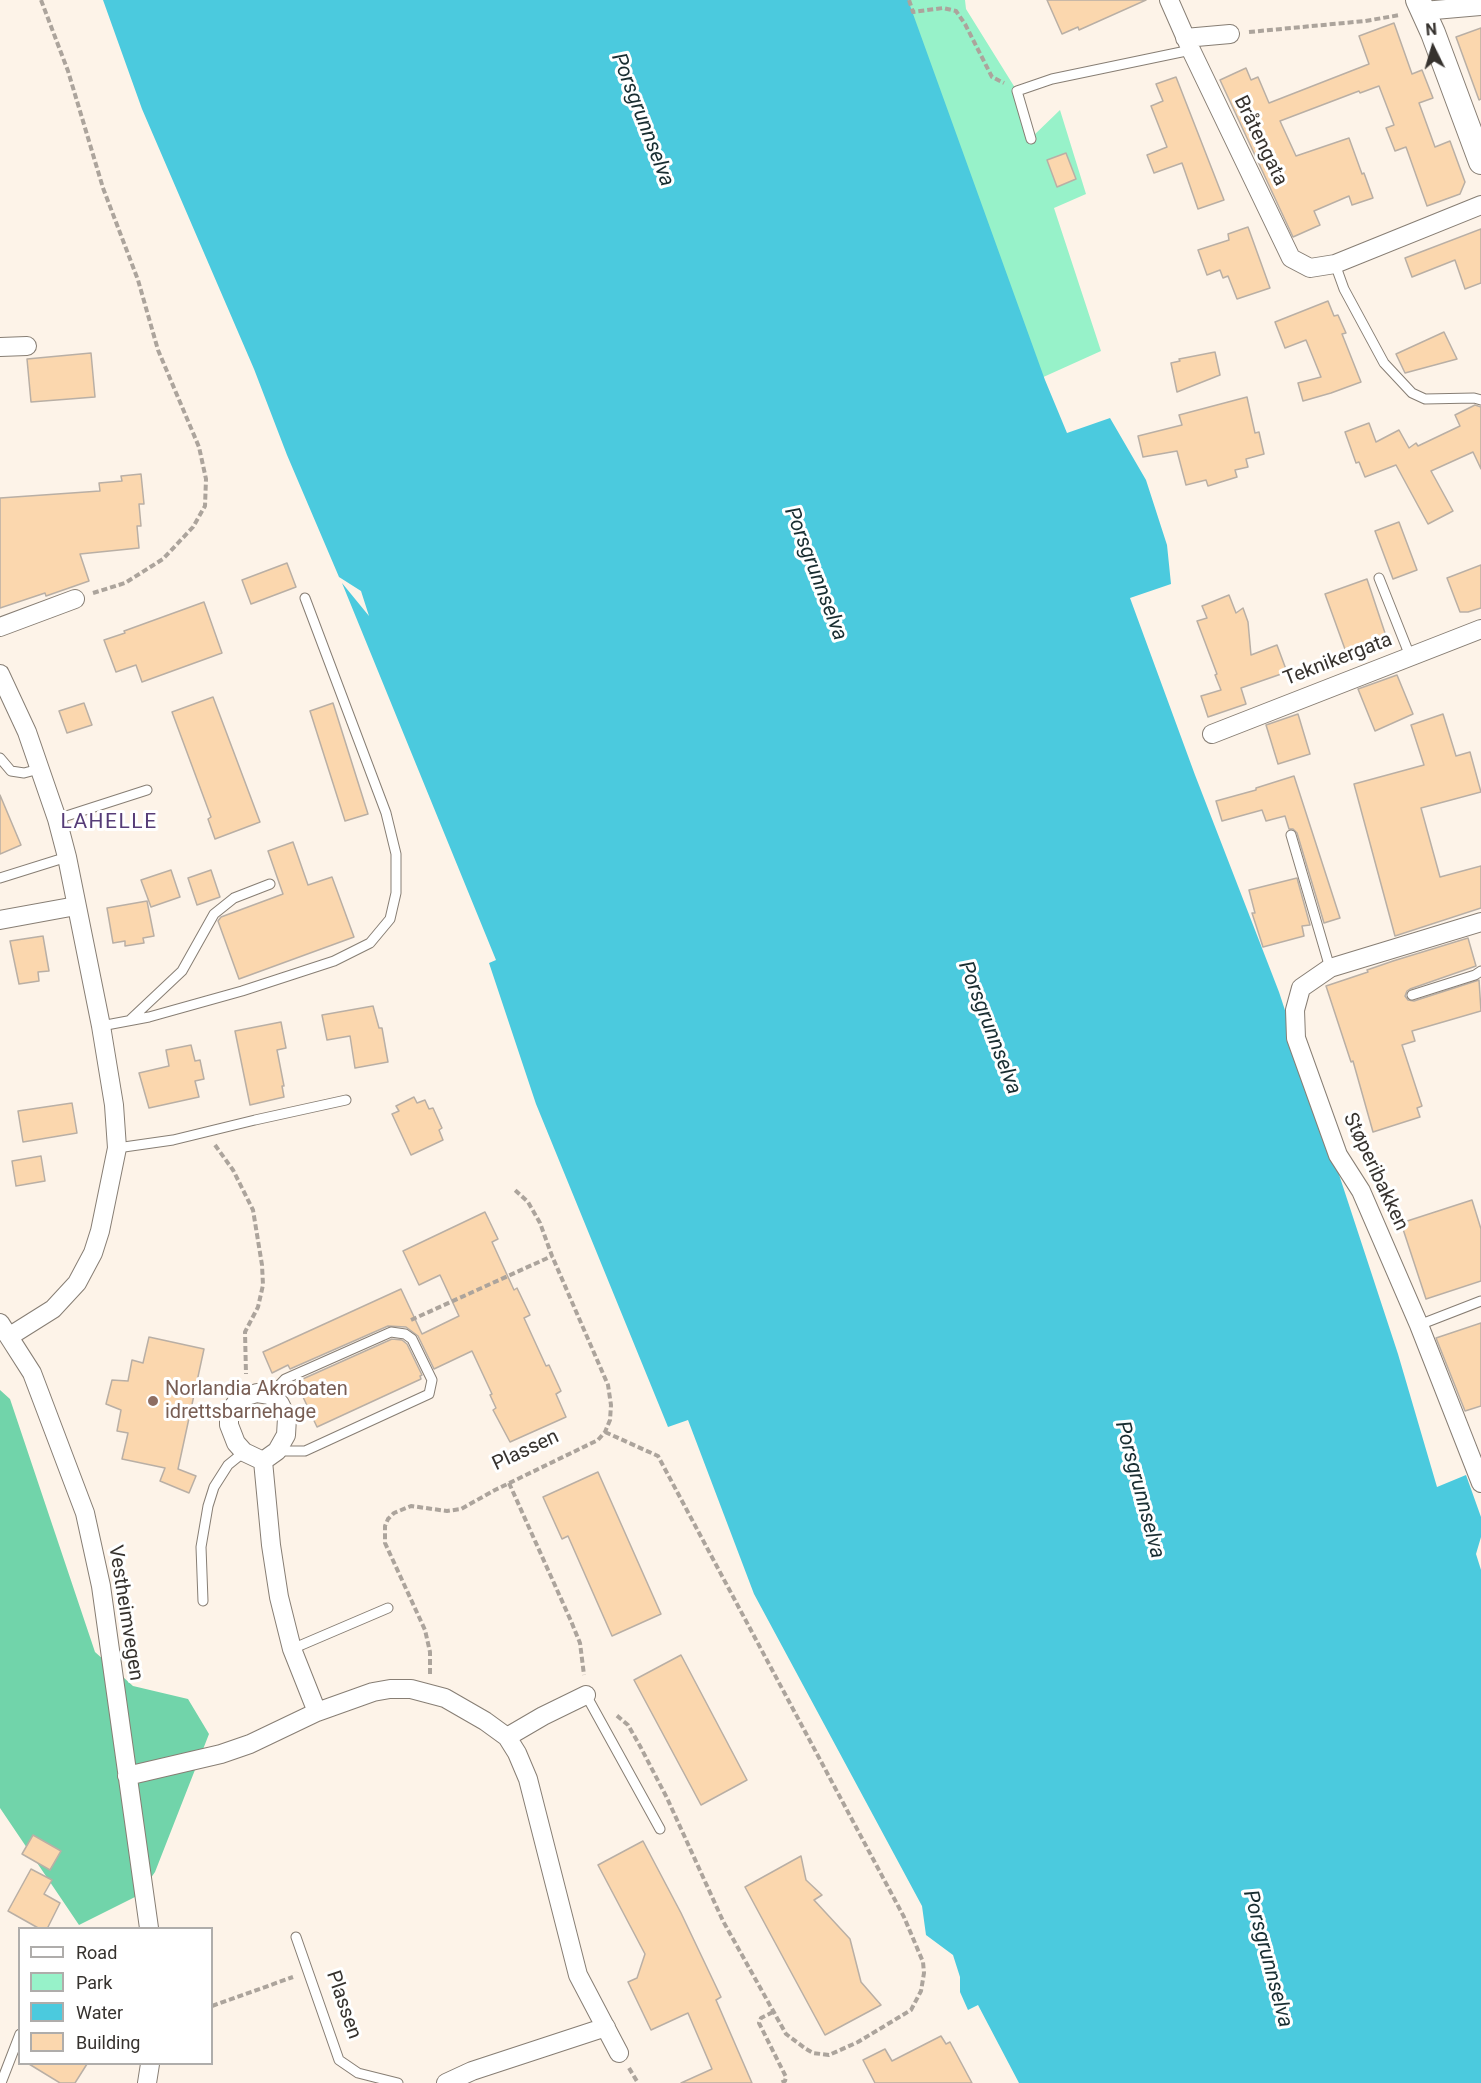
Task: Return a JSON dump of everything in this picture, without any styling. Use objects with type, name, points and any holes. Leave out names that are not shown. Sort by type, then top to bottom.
[{"type":"street","name":"Bråtengata","points":[[1168,0],[1291,258],[1310,268],[1335,264],[1481,205]]},
{"type":"street","points":[[1481,6],[1420,5],[1481,162]]},
{"type":"street","points":[[1188,44],[1230,34]]},
{"type":"street","points":[[0,347],[27,346]]},
{"type":"street","points":[[0,627],[75,599]]},
{"type":"street","name":"Teknikergata","points":[[1212,734],[1481,628]]},
{"type":"street","points":[[0,674],[27,732],[57,819],[67,857],[101,1026],[114,1105],[117,1148],[100,1231],[93,1253],[77,1283],[52,1309],[5,1329]]},
{"type":"street","points":[[0,921],[76,906]]},
{"type":"street","name":"Støperibakken","points":[[1480,926],[1330,968],[1301,988],[1294,1010],[1296,1038],[1338,1155],[1361,1191],[1419,1324],[1481,1483]]},
{"type":"street","name":"Vestheimvegen","points":[[5,1329],[32,1374],[85,1513],[100,1586],[149,1927]]},
{"type":"street","points":[[270,1456],[244,1452],[231,1435],[229,1415],[235,1404],[246,1396],[257,1393],[270,1395],[280,1404],[287,1418],[286,1435],[270,1456],[271,1545],[279,1597],[292,1649],[317,1712]]},
{"type":"street","points":[[127,1776],[221,1754],[250,1744],[317,1712],[373,1692],[411,1689],[445,1698],[485,1721],[507,1737],[518,1753],[528,1779],[578,1975],[619,2052]]},
{"type":"street","points":[[507,1737],[586,1695]]},
{"type":"street","points":[[446,2083],[472,2071],[606,2027]]},
{"type":"street","points":[[147,2083],[150,2065]]},
{"type":"lane","points":[[1031,139],[1017,91],[1052,79],[1188,44]]},
{"type":"lane","points":[[1335,264],[1344,290],[1384,363],[1412,393],[1425,399],[1474,398],[1481,400]]},
{"type":"lane","points":[[1379,578],[1410,656]]},
{"type":"lane","points":[[101,1026],[232,994],[334,961],[370,943],[390,919],[396,893],[396,854],[386,813],[305,598]]},
{"type":"lane","points":[[0,758],[11,771],[24,773],[39,769]]},
{"type":"lane","points":[[57,819],[147,790]]},
{"type":"lane","points":[[1291,835],[1330,968]]},
{"type":"lane","points":[[0,878],[67,857]]},
{"type":"lane","points":[[130,1020],[182,971],[214,914],[234,898],[270,884]]},
{"type":"lane","points":[[1412,995],[1475,975],[1481,971]]},
{"type":"lane","points":[[117,1148],[152,1144],[346,1100]]},
{"type":"lane","points":[[1419,1324],[1481,1301]]},
{"type":"lane","points":[[270,1395],[285,1379],[391,1332],[405,1334],[412,1339],[432,1380],[429,1394],[304,1452],[270,1456]]},
{"type":"lane","points":[[203,1601],[201,1547],[208,1506],[214,1487],[228,1465],[244,1452]]},
{"type":"lane","points":[[292,1649],[388,1608]]},
{"type":"lane","points":[[586,1695],[660,1829]]},
{"type":"lane","name":"Plassen","points":[[296,1937],[339,2060],[358,2073],[398,2083]]},
{"type":"lane","points":[[1,2083],[18,2039]]},
{"type":"path","points":[[41,0],[68,71],[103,188],[138,280],[158,350],[200,447],[206,479],[205,506],[193,528],[163,559],[125,583],[75,599]]},
{"type":"path","points":[[909,0],[913,12],[943,8],[956,11],[992,77],[1017,91]]},
{"type":"path","points":[[1230,34],[1365,21],[1420,5]]},
{"type":"path","points":[[205,1132],[233,1170],[253,1210],[262,1265],[263,1285],[258,1306],[245,1332],[246,1396]]},
{"type":"path","points":[[509,1484],[580,1643],[586,1695],[622,1718],[640,1746],[667,1798],[723,1921],[786,2034],[813,2053],[829,2055],[858,2042],[911,2010],[921,1991],[924,1973],[922,1962],[904,1917],[658,1456],[605,1432],[610,1420],[611,1405],[608,1385],[540,1223],[528,1202],[515,1190]]},
{"type":"path","points":[[405,1334],[411,1320],[552,1256]]},
{"type":"path","name":"Plassen","points":[[429,1693],[430,1652],[425,1630],[389,1554],[384,1536],[385,1526],[394,1512],[411,1506],[447,1511],[460,1509],[598,1440],[605,1432]]},
{"type":"path","points":[[213,2006],[308,1972]]},
{"type":"path","points":[[773,2012],[761,2018],[759,2023],[786,2077],[780,2083]]},
{"type":"green space","points":[[896,0],[965,0],[966,9],[1017,91],[1031,138],[1060,110],[1086,194],[1054,208],[1101,351],[1039,379]]},
{"type":"green space","points":[[0,1390],[10,1399],[95,1652],[133,1686],[188,1699],[209,1734],[155,1872],[139,1895],[79,1925],[0,1808]]},
{"type":"water","name":"Porsgrunnselva","points":[[103,0],[908,0],[1045,380],[1067,433],[1110,418],[1146,480],[1167,545],[1171,584],[1130,598],[1195,775],[1279,992],[1398,1354],[1437,1487],[1466,1475],[1481,1517],[1481,1537],[1476,1554],[1481,1570],[1481,2083],[1019,2083],[978,2005],[968,2010],[960,1992],[960,1977],[953,1955],[926,1935],[922,1906],[754,1594],[688,1420],[668,1427],[536,1104],[489,963],[496,960],[342,583],[369,616],[361,591],[339,577],[287,455],[254,369],[142,109]]},
{"type":"building","points":[[1047,0],[1146,0],[1079,30],[1078,27],[1062,34]]},
{"type":"building","points":[[1394,23],[1412,74],[1422,70],[1433,98],[1419,103],[1435,147],[1450,141],[1465,182],[1460,194],[1427,206],[1406,147],[1395,151],[1386,128],[1394,125],[1379,86],[1360,93],[1359,91],[1280,121],[1296,156],[1349,138],[1373,198],[1352,205],[1349,196],[1314,211],[1320,225],[1293,237],[1220,80],[1246,68],[1251,80],[1258,77],[1269,103],[1369,64],[1359,36]]},
{"type":"building","points":[[1481,28],[1481,99],[1479,100],[1456,37]]},
{"type":"building","points":[[1176,77],[1224,200],[1198,209],[1182,163],[1154,173],[1147,155],[1167,147],[1151,106],[1163,101],[1156,84]]},
{"type":"building","points":[[1066,153],[1076,179],[1057,187],[1047,160]]},
{"type":"building","points":[[1248,227],[1270,288],[1237,299],[1228,276],[1223,278],[1220,270],[1207,275],[1198,250],[1229,240],[1228,234]]},
{"type":"building","points":[[1481,229],[1481,283],[1465,289],[1455,260],[1412,277],[1405,258]]},
{"type":"building","points":[[1328,301],[1334,316],[1338,315],[1346,333],[1342,334],[1361,382],[1303,401],[1298,383],[1321,377],[1306,340],[1285,348],[1275,322]]},
{"type":"building","points":[[1444,332],[1457,359],[1405,373],[1396,354]]},
{"type":"building","points":[[1215,352],[1220,375],[1177,392],[1171,363],[1180,361],[1179,359]]},
{"type":"building","points":[[91,353],[95,397],[31,402],[27,359]]},
{"type":"building","points":[[1247,397],[1255,433],[1259,432],[1264,454],[1246,459],[1248,467],[1235,470],[1237,477],[1208,486],[1206,480],[1186,485],[1177,451],[1143,457],[1138,436],[1182,425],[1179,415]]},
{"type":"building","points":[[1475,405],[1481,407],[1481,469],[1473,452],[1431,471],[1453,511],[1428,524],[1396,465],[1365,477],[1359,462],[1356,463],[1345,432],[1369,423],[1376,442],[1399,430],[1409,448],[1416,443],[1418,446],[1460,426],[1455,415]]},
{"type":"building","points":[[141,474],[144,504],[139,504],[141,526],[137,526],[139,548],[80,554],[89,581],[46,596],[45,593],[0,608],[0,498],[100,491],[99,483],[122,481],[121,476]]},
{"type":"building","points":[[1399,522],[1417,570],[1393,579],[1375,531]]},
{"type":"building","points":[[287,563],[296,587],[251,604],[242,580]]},
{"type":"building","points":[[1481,565],[1481,608],[1460,612],[1447,578]]},
{"type":"building","points":[[1367,579],[1387,639],[1346,652],[1325,594]]},
{"type":"building","points":[[1229,595],[1236,613],[1243,608],[1248,622],[1251,655],[1277,645],[1287,672],[1241,688],[1246,704],[1208,717],[1201,696],[1221,690],[1197,621],[1207,618],[1202,606]]},
{"type":"building","points":[[204,602],[222,653],[142,682],[136,665],[116,672],[104,640]]},
{"type":"building","points":[[1397,675],[1413,714],[1375,731],[1358,689]]},
{"type":"building","points":[[213,697],[260,822],[215,839],[208,819],[211,817],[172,712]]},
{"type":"building","points":[[84,703],[92,725],[67,733],[59,711]]},
{"type":"building","points":[[333,703],[368,814],[345,821],[310,711]]},
{"type":"building","points":[[1298,714],[1310,754],[1278,764],[1266,725]]},
{"type":"building","points":[[1443,714],[1456,756],[1470,752],[1481,792],[1421,808],[1440,877],[1481,866],[1481,908],[1395,936],[1354,784],[1424,765],[1411,725]]},
{"type":"building","points":[[1294,776],[1340,918],[1324,923],[1297,833],[1289,829],[1285,816],[1266,821],[1262,810],[1222,821],[1216,801]]},
{"type":"building","points":[[0,795],[21,845],[0,854]]},
{"type":"building","points":[[293,842],[308,885],[332,877],[354,937],[239,979],[218,921],[221,917],[283,894],[268,851]]},
{"type":"building","points":[[171,870],[180,897],[151,907],[141,880]]},
{"type":"building","points":[[211,870],[220,897],[197,905],[188,878]]},
{"type":"building","points":[[1297,878],[1310,925],[1302,926],[1304,936],[1263,947],[1252,913],[1255,913],[1249,890]]},
{"type":"building","points":[[147,901],[154,936],[143,938],[144,943],[125,946],[125,941],[113,943],[107,908]]},
{"type":"building","points":[[43,936],[49,971],[38,972],[39,981],[19,984],[10,941]]},
{"type":"building","points":[[1468,938],[1476,966],[1410,989],[1405,996],[1408,1000],[1414,1001],[1479,980],[1481,1011],[1412,1031],[1415,1041],[1402,1045],[1422,1106],[1417,1108],[1420,1117],[1373,1132],[1353,1061],[1351,1062],[1326,986],[1393,961]]},
{"type":"building","points":[[373,1006],[379,1028],[382,1028],[388,1062],[355,1068],[350,1036],[327,1040],[322,1015]]},
{"type":"building","points":[[281,1022],[286,1048],[277,1050],[284,1097],[250,1105],[235,1031]]},
{"type":"building","points":[[191,1045],[195,1061],[200,1060],[204,1079],[195,1081],[199,1097],[149,1108],[139,1073],[169,1066],[166,1050]]},
{"type":"building","points":[[414,1097],[417,1103],[425,1100],[429,1109],[433,1108],[442,1128],[439,1130],[443,1140],[411,1155],[392,1114],[399,1111],[396,1106]]},
{"type":"building","points":[[72,1103],[77,1133],[23,1142],[18,1111]]},
{"type":"building","points":[[41,1156],[45,1181],[16,1186],[12,1161]]},
{"type":"building","points":[[1472,1200],[1481,1229],[1481,1281],[1426,1299],[1401,1223]]},
{"type":"building","points":[[485,1212],[498,1239],[492,1242],[514,1290],[517,1288],[530,1315],[524,1318],[546,1366],[549,1365],[561,1391],[556,1394],[566,1417],[510,1442],[493,1410],[496,1408],[490,1395],[492,1394],[472,1351],[434,1369],[418,1336],[406,1327],[388,1326],[290,1369],[288,1365],[272,1373],[263,1352],[401,1289],[422,1334],[459,1316],[440,1275],[419,1285],[403,1251]]},
{"type":"building","points":[[1481,1323],[1481,1406],[1465,1411],[1436,1338]]},
{"type":"building","points":[[149,1337],[204,1349],[178,1469],[196,1476],[189,1493],[160,1481],[165,1468],[122,1459],[128,1433],[117,1431],[121,1410],[106,1404],[112,1380],[128,1381],[132,1360],[143,1363]]},
{"type":"building","points":[[392,1339],[402,1340],[407,1344],[422,1375],[421,1379],[317,1427],[296,1382]]},
{"type":"building","points":[[598,1472],[661,1614],[612,1636],[568,1536],[562,1539],[543,1497]]},
{"type":"building","points":[[681,1655],[747,1780],[701,1805],[634,1680]]},
{"type":"building","points":[[33,1835],[61,1851],[50,1870],[22,1854]]},
{"type":"building","points":[[643,1841],[721,1997],[716,2000],[752,2083],[681,2083],[712,2069],[688,2013],[651,2030],[628,1982],[637,1978],[645,1954],[598,1865]]},
{"type":"building","points":[[801,1856],[806,1880],[822,1895],[814,1900],[850,1939],[861,1982],[881,2005],[825,2035],[745,1887]]},
{"type":"building","points":[[31,1869],[52,1880],[44,1894],[60,1903],[48,1927],[36,1927],[8,1911]]},
{"type":"building","points":[[941,2036],[946,2044],[950,2042],[972,2083],[875,2083],[863,2060],[885,2049],[892,2061]]},
{"type":"building","points":[[31,2065],[86,2065],[75,2083],[60,2083]]},
{"type":"place","name":"Norlandia Akrobaten idrettsbarnehage","points":[[153,1401]]},
{"type":"district","name":"LAHELLE","points":[[109,823]]}]
